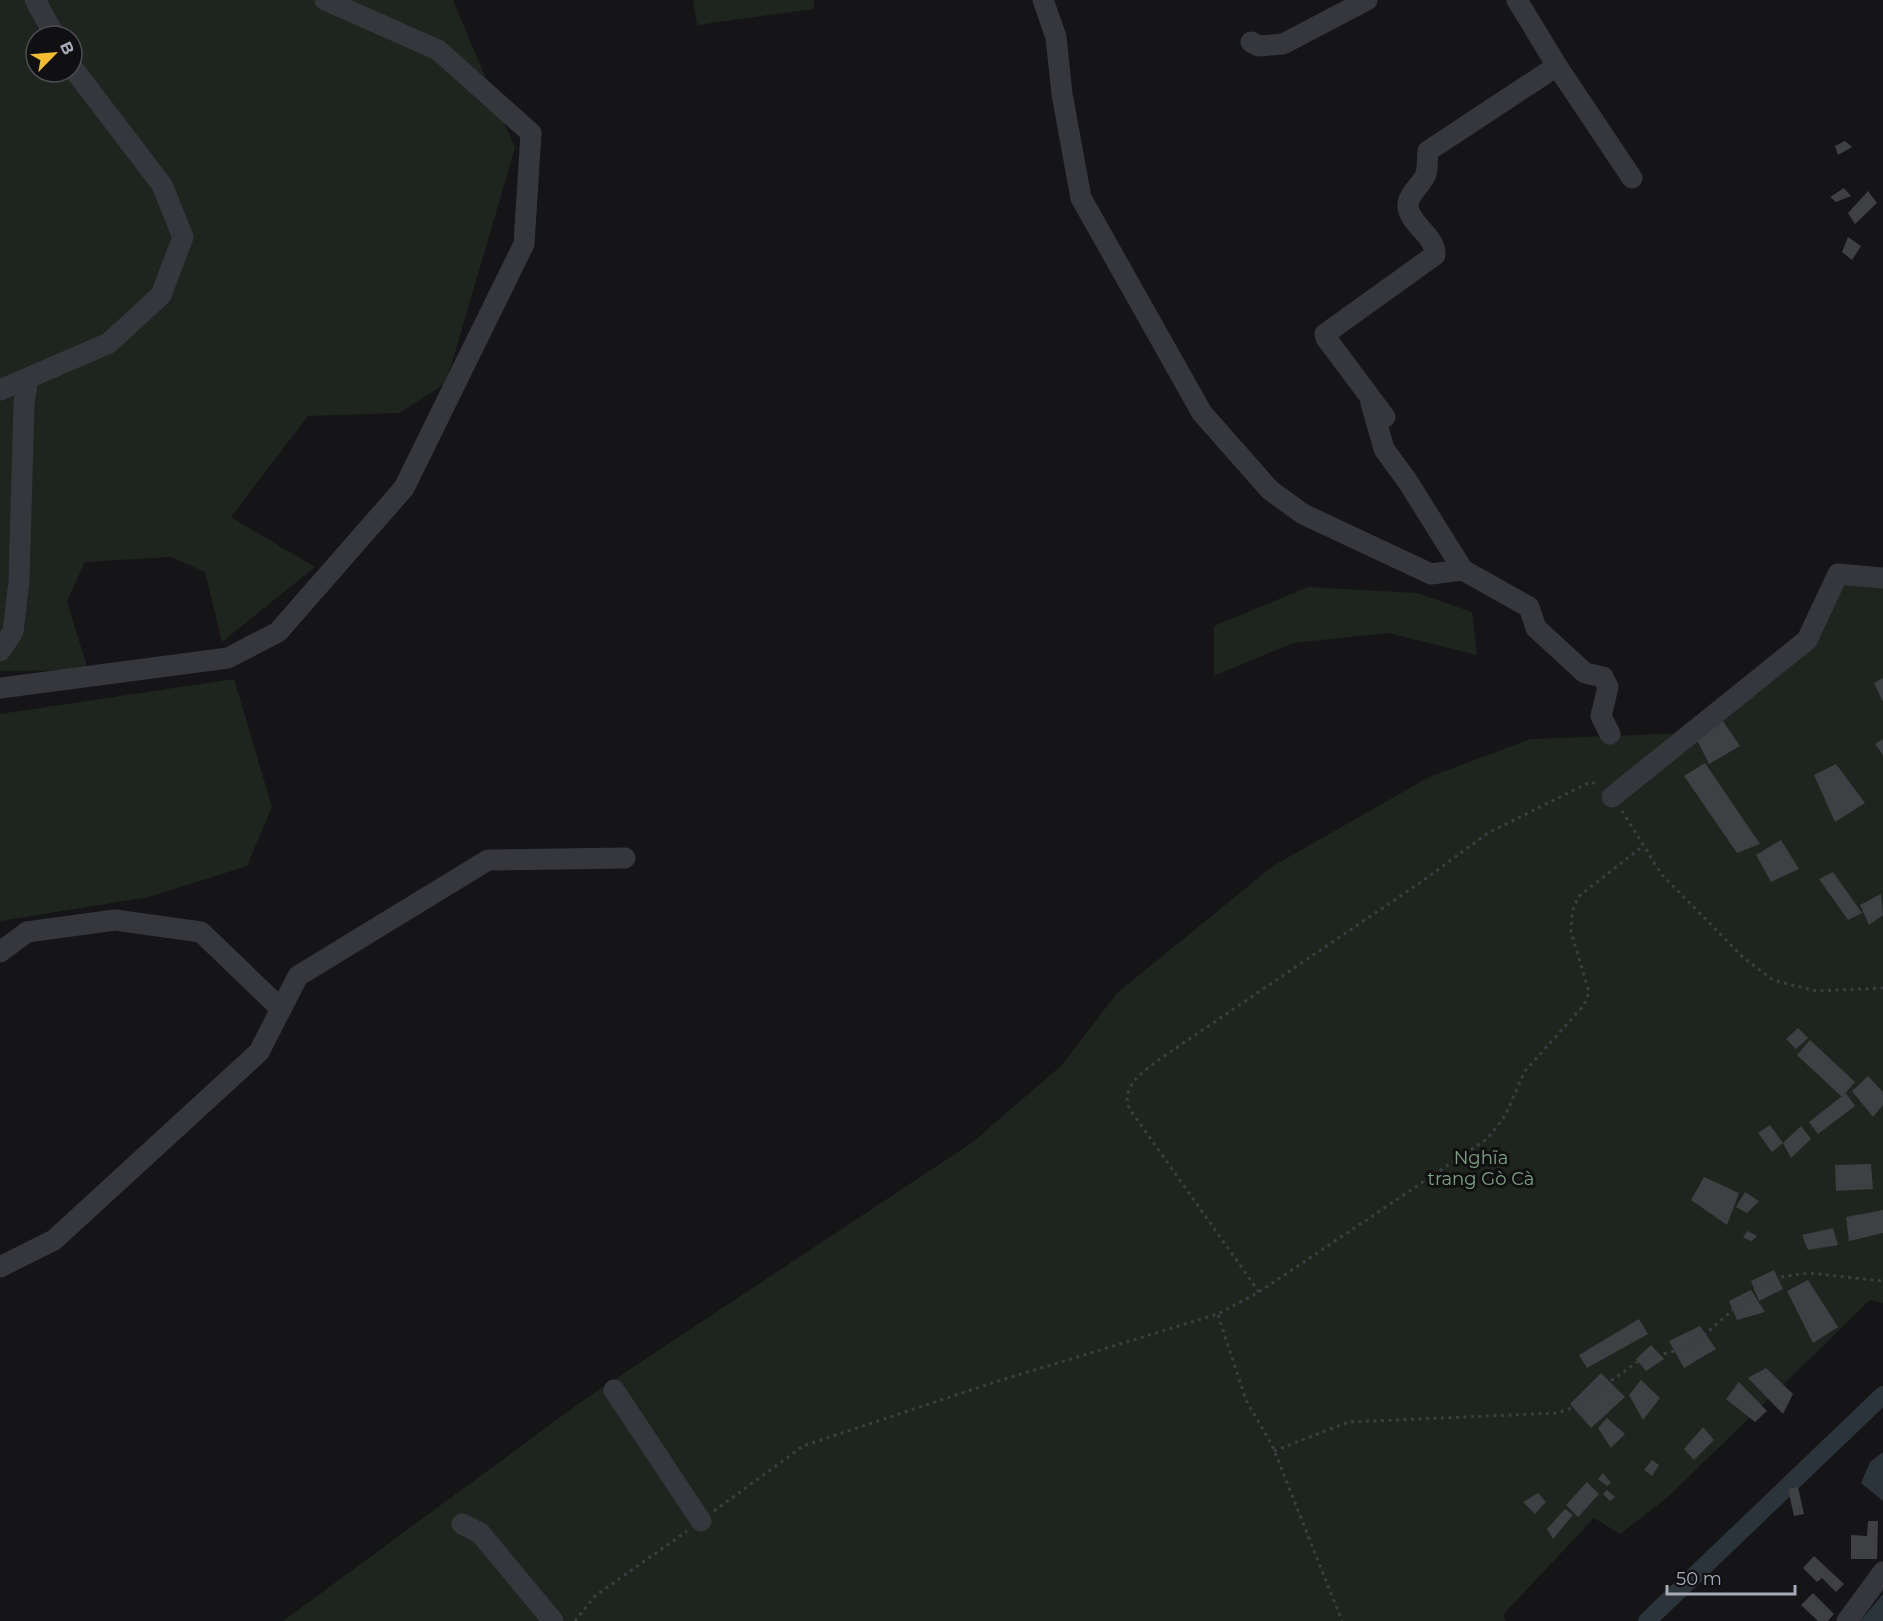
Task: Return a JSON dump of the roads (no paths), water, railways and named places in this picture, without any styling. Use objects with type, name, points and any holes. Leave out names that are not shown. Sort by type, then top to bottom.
[{"type":"street","points":[[35,0],[48,24]]},
{"type":"street","points":[[0,688],[228,658],[278,632],[404,488],[524,244],[531,133],[438,50],[325,0]]},
{"type":"street","points":[[1043,0],[1056,37],[1068,132],[1081,198],[1202,413],[1270,490],[1303,514],[1431,574],[1463,570]]},
{"type":"street","points":[[1251,42],[1259,46],[1282,44],[1367,0]]},
{"type":"street","points":[[1517,0],[1557,66],[1632,177]]},
{"type":"street","points":[[1385,417],[1325,334],[1435,255],[1433,246],[1408,207],[1408,201],[1426,172],[1428,151],[1557,66]]},
{"type":"street","points":[[0,390],[110,343],[161,295],[183,237],[162,184],[84,83]]},
{"type":"street","points":[[0,651],[13,632],[19,581],[24,404],[28,378]]},
{"type":"street","points":[[1370,396],[1384,449],[1408,482],[1463,570],[1529,607],[1536,628],[1586,673],[1602,677],[1608,687],[1601,716],[1610,734]]},
{"type":"street","points":[[1612,797],[1808,640],[1838,574],[1883,578]]},
{"type":"street","points":[[0,1267],[54,1240],[259,1052],[298,976],[488,860],[625,858]]},
{"type":"street","points":[[0,951],[27,932],[115,920],[201,932],[281,1009]]},
{"type":"street","points":[[614,1390],[701,1521]]},
{"type":"street","points":[[462,1524],[480,1533],[553,1621]]},
{"type":"street","points":[[1847,1621],[1883,1572]]},
{"type":"waterway","points":[[1647,1621],[1883,1395]]},
{"type":"park label","name":"Nghĩa trang Gò Cà","points":[[1481,1168]]}]
